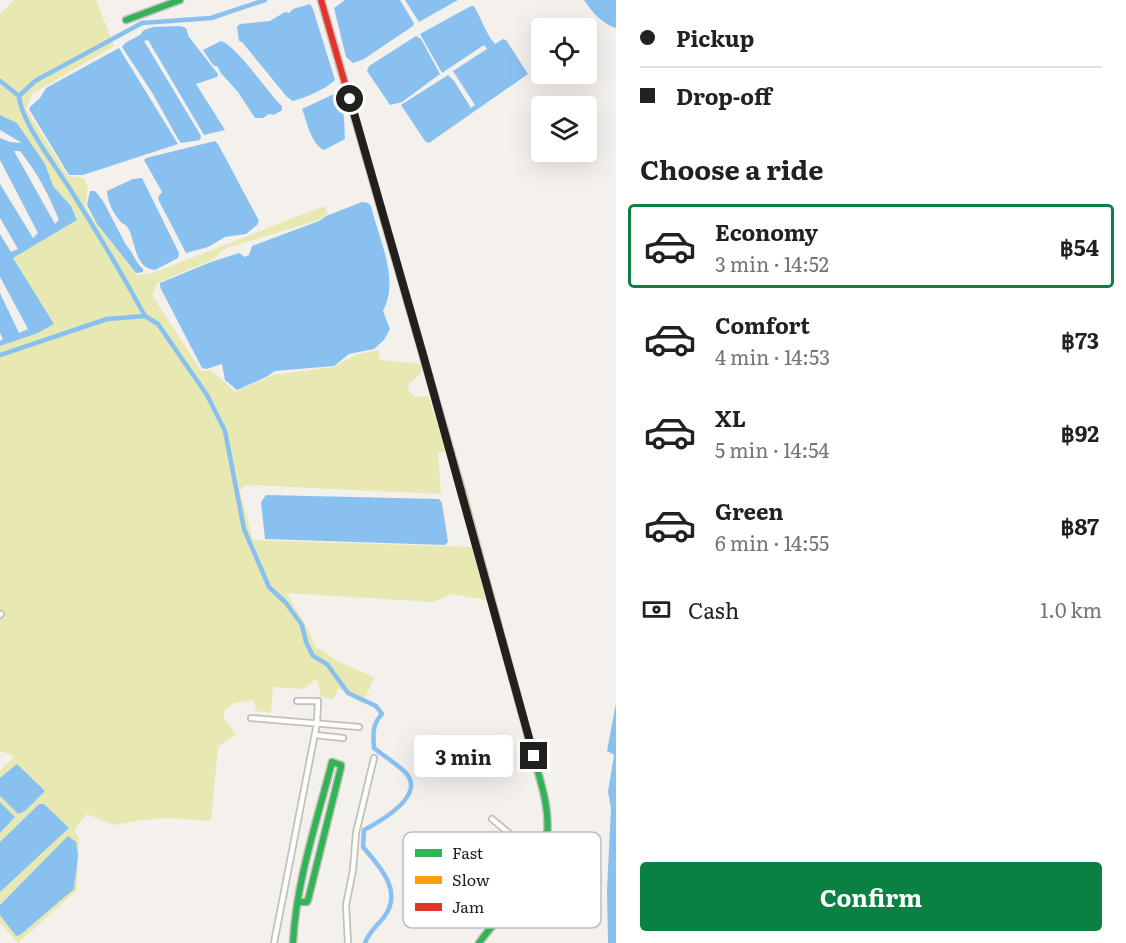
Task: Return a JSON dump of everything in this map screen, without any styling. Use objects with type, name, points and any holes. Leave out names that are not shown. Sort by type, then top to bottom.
[{"type":"street","points":[[126,20],[180,0]]},
{"type":"street","points":[[321,0],[525,722],[543,794],[548,832]]},
{"type":"street","points":[[274,943],[317,723],[318,701],[297,701]]},
{"type":"street","points":[[251,718],[359,727]]},
{"type":"street","points":[[315,735],[343,738]]},
{"type":"street","points":[[348,943],[346,905],[352,880],[356,833],[374,758]]},
{"type":"street","points":[[293,943],[303,874],[332,762],[341,767],[308,900],[299,902]]},
{"type":"street","points":[[492,819],[509,832]]},
{"type":"street","points":[[479,943],[492,928]]},
{"type":"green space","points":[[14,0],[96,0],[114,46],[32,94],[26,109],[68,176],[84,178],[88,189],[85,206],[137,275],[153,273],[324,206],[328,213],[318,220],[224,249],[214,259],[157,283],[152,295],[201,371],[211,370],[235,392],[273,375],[333,367],[358,354],[378,350],[380,360],[422,364],[421,373],[408,385],[409,392],[416,397],[428,396],[446,451],[438,453],[441,494],[246,485],[240,491],[253,540],[472,547],[486,600],[452,594],[433,602],[286,593],[307,627],[315,646],[339,662],[374,677],[363,704],[339,688],[333,700],[321,697],[317,679],[303,689],[273,687],[271,713],[256,711],[254,700],[234,703],[224,711],[224,719],[236,734],[218,747],[211,821],[167,818],[113,825],[87,814],[74,830],[79,837],[77,890],[18,943],[0,923],[0,915],[16,935],[68,837],[0,905],[0,892],[69,828],[39,804],[0,842],[0,833],[15,817],[0,802],[0,796],[18,814],[17,764],[0,778],[0,771],[15,756],[0,751],[0,346],[38,333],[54,324],[13,258],[77,220],[71,206],[53,186],[45,164],[17,123],[0,115],[0,14]]},
{"type":"water","points":[[345,0],[400,0],[414,23],[413,26],[364,59],[353,63],[346,57],[334,8]]},
{"type":"water","points":[[405,0],[458,0],[419,22]]},
{"type":"water","points":[[584,0],[616,0],[616,28],[598,17]]},
{"type":"water","points":[[310,4],[335,80],[315,93],[293,101],[239,41],[237,27],[240,24],[270,21],[285,12],[289,13],[293,9]]},
{"type":"water","points":[[474,6],[495,44],[503,39],[506,40],[528,74],[429,143],[425,141],[401,105],[448,75],[471,108],[475,105],[453,71],[487,49],[484,45],[442,73],[420,34]]},
{"type":"water","points":[[180,26],[186,28],[189,37],[218,74],[217,77],[196,84],[225,130],[204,135],[148,40],[144,41],[201,136],[200,140],[181,143],[153,94],[122,47],[144,30],[153,27]]},
{"type":"water","points":[[416,36],[421,39],[440,74],[402,102],[390,105],[367,71],[369,66]]},
{"type":"water","points":[[221,41],[244,61],[282,106],[282,110],[274,115],[255,118],[238,92],[218,67],[213,65],[203,50]]},
{"type":"water","points":[[119,48],[178,144],[83,175],[69,175],[29,109],[46,88]]},
{"type":"water","points":[[334,94],[341,103],[345,139],[324,150],[313,138],[302,109]]},
{"type":"water","points":[[0,115],[17,123],[45,164],[53,186],[71,206],[77,220],[13,258],[54,324],[38,333],[0,346],[0,341],[3,339],[0,333],[0,293],[19,333],[28,329],[0,277],[0,234],[11,252],[18,249],[0,218],[0,184],[33,238],[38,233],[0,160],[0,138],[22,143],[0,130]],"holes":[[[14,151],[20,151],[37,175],[51,202],[59,220],[55,224]]]},
{"type":"water","points":[[215,141],[259,221],[246,234],[225,237],[208,247],[186,253],[159,201],[158,197],[162,192],[144,160]]},
{"type":"water","points":[[142,178],[179,253],[178,258],[155,270],[143,265],[139,260],[131,234],[116,216],[107,195],[107,191],[133,179]]},
{"type":"water","points":[[90,191],[95,191],[103,201],[143,272],[136,273],[97,224],[87,205]]},
{"type":"water","points":[[362,202],[371,206],[389,273],[388,299],[383,311],[390,329],[384,340],[374,349],[349,354],[334,366],[275,371],[237,390],[225,380],[222,364],[202,368],[160,283],[239,253],[245,257],[249,255],[252,246]]},
{"type":"water","points":[[266,495],[439,499],[442,503],[448,542],[445,545],[265,539],[261,502]]},
{"type":"water","points":[[616,703],[616,943],[608,943],[607,890],[611,808],[608,792],[614,755],[607,751]]},
{"type":"water","points":[[17,764],[45,791],[25,811],[18,814],[0,796],[0,778]]},
{"type":"water","points":[[0,802],[15,817],[0,833]]},
{"type":"water","points":[[39,804],[44,804],[69,828],[0,892],[0,842]]},
{"type":"water","points":[[68,836],[76,842],[78,855],[74,889],[16,936],[0,915],[0,905]]},
{"type":"waterway","points":[[145,316],[118,267],[32,131],[19,96],[35,81],[142,23],[211,18],[265,0]]},
{"type":"waterway","points":[[0,81],[19,96]]},
{"type":"waterway","points":[[0,355],[107,319],[145,316],[158,324],[207,395],[225,431],[244,529],[269,587],[286,603],[302,625],[306,642],[313,656],[327,664],[348,693],[376,706],[382,714],[373,734],[374,748],[404,771],[410,780],[411,789],[400,806],[364,830],[363,847],[387,879],[391,898],[384,917],[365,943]]},
{"type":"traffic: fast","points":[[126,20],[180,0]]},
{"type":"traffic: fast","points":[[534,758],[544,796],[547,832]]},
{"type":"traffic: fast","points":[[293,943],[298,897],[332,762],[341,767],[308,900],[299,902]]},
{"type":"traffic: fast","points":[[479,943],[491,928]]},
{"type":"traffic: slow","points":[[462,491],[534,758]]},
{"type":"traffic: jam","points":[[321,0],[462,491]]},
{"type":"route","points":[[350,99],[534,756]]}]
